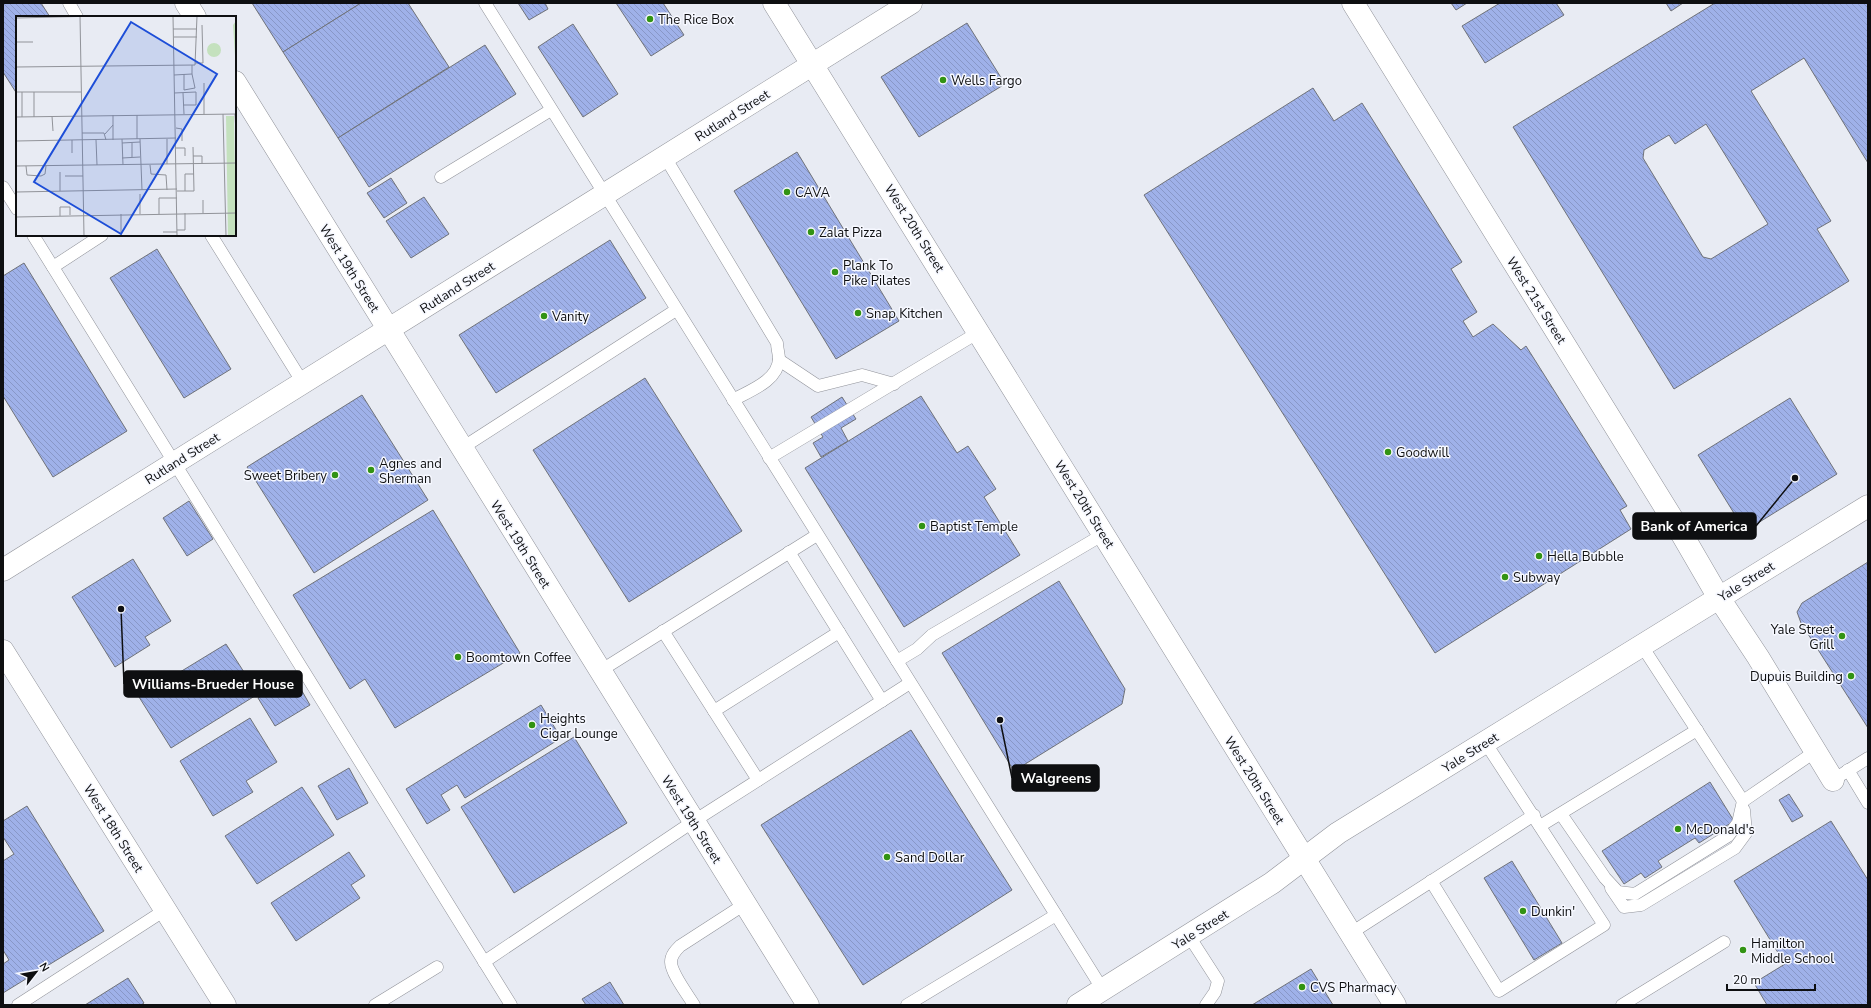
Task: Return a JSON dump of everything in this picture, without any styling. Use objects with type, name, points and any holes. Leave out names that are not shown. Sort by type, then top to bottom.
[{"type":"street","points":[[186,3],[194,16]]},
{"type":"street","name":"West 20th Street","points":[[774,3],[1395,1005]]},
{"type":"street","name":"Rutland Street","points":[[3,570],[911,3]]},
{"type":"street","name":"West 21st Street","points":[[1353,3],[1683,536],[1719,598],[1758,657],[1816,751],[1841,775]]},
{"type":"street","name":"West 19th Street","points":[[236,84],[808,1005]]},
{"type":"street","name":"Yale Street","points":[[1078,1005],[1272,883],[1338,833],[1868,506]]},
{"type":"street","name":"West 18th Street","points":[[3,651],[225,1005]]},
{"type":"lane","points":[[69,3],[76,16]]},
{"type":"lane","points":[[485,3],[1102,990]]},
{"type":"lane","points":[[441,177],[551,110]]},
{"type":"lane","points":[[665,157],[777,343],[779,360],[772,375],[762,384],[733,400]]},
{"type":"lane","points":[[3,187],[16,207]]},
{"type":"lane","points":[[34,236],[511,1005]]},
{"type":"lane","points":[[53,267],[100,236]]},
{"type":"lane","points":[[212,236],[303,383]]},
{"type":"lane","points":[[462,448],[676,310]]},
{"type":"lane","points":[[769,458],[979,332]]},
{"type":"lane","points":[[779,360],[818,386],[862,375],[894,384]]},
{"type":"lane","points":[[897,661],[917,649],[932,634],[1104,534]]},
{"type":"lane","points":[[600,671],[817,535]]},
{"type":"lane","points":[[789,552],[882,701]]},
{"type":"lane","points":[[663,631],[758,780]]},
{"type":"lane","points":[[714,711],[839,632]]},
{"type":"lane","points":[[1642,646],[1743,801]]},
{"type":"lane","points":[[484,962],[694,821],[910,683]]},
{"type":"lane","points":[[1540,826],[1697,730]]},
{"type":"lane","points":[[1431,881],[1499,991],[1604,925],[1534,815],[1485,742]]},
{"type":"lane","points":[[1561,814],[1605,878],[1618,892],[1635,894],[1728,836],[1738,823],[1743,801],[1816,751]]},
{"type":"lane","points":[[1868,758],[1841,775],[1868,803]]},
{"type":"lane","points":[[1351,933],[1534,815]]},
{"type":"lane","points":[[694,1005],[674,973],[671,963],[674,952],[680,946],[745,904]]},
{"type":"lane","points":[[18,1005],[165,910]]},
{"type":"lane","points":[[906,1005],[1056,915]]},
{"type":"lane","points":[[1189,936],[1218,981],[1215,992],[1206,1005]]},
{"type":"lane","points":[[1622,1005],[1724,942]]},
{"type":"lane","points":[[375,1005],[437,967]]},
{"type":"building","points":[[3,3],[41,3],[49,16],[16,16],[16,92],[3,72]]},
{"type":"building","points":[[252,3],[361,3],[283,52]]},
{"type":"building","points":[[361,3],[408,3],[449,67],[338,138],[283,52]]},
{"type":"building","points":[[518,3],[545,3],[548,9],[529,20]]},
{"type":"building","name":"The Rice Box","points":[[616,3],[663,3],[684,35],[651,56]]},
{"type":"building","points":[[1451,3],[1467,3],[1456,10]]},
{"type":"building","points":[[1500,3],[1556,3],[1564,15],[1485,63],[1462,26]]},
{"type":"building","points":[[1666,3],[1683,3],[1671,11]]},
{"type":"building","points":[[1715,3],[1868,3],[1868,163],[1804,58],[1751,91],[1831,221],[1817,229],[1849,281],[1674,389],[1513,127]],"holes":[[[1706,124],[1768,224],[1711,259],[1703,257],[1643,158],[1644,150],[1669,135],[1675,144]]]},
{"type":"building","name":"Wells Fargo","points":[[967,23],[1005,84],[919,137],[881,77]]},
{"type":"building","points":[[573,24],[618,94],[583,117],[538,47]]},
{"type":"building","points":[[485,45],[516,94],[369,187],[338,138]]},
{"type":"building","points":[[1313,88],[1334,121],[1362,103],[1462,262],[1451,269],[1477,312],[1463,321],[1473,337],[1493,324],[1521,350],[1526,346],[1627,506],[1620,510],[1631,529],[1435,653],[1144,195]]},
{"type":"building","points":[[797,152],[899,321],[836,359],[734,191]]},
{"type":"building","points":[[391,178],[407,203],[384,218],[367,193]]},
{"type":"building","points":[[424,197],[449,234],[411,258],[386,221]]},
{"type":"building","points":[[610,240],[646,298],[496,393],[459,335]]},
{"type":"building","points":[[157,249],[231,369],[184,398],[110,278]]},
{"type":"building","points":[[24,263],[127,431],[53,477],[3,396],[3,276]]},
{"type":"building","points":[[645,378],[742,531],[629,602],[533,450]]},
{"type":"building","points":[[362,395],[428,500],[314,573],[247,467]]},
{"type":"building","name":"Baptist Temple","points":[[921,396],[957,453],[968,446],[996,489],[984,497],[1020,555],[904,627],[805,468]]},
{"type":"building","points":[[842,397],[856,419],[841,428],[848,441],[821,457],[813,443],[823,437],[811,417]]},
{"type":"building","points":[[1790,398],[1837,474],[1745,531],[1698,455]]},
{"type":"building","points":[[189,501],[213,539],[187,556],[163,518]]},
{"type":"building","points":[[433,510],[520,653],[395,728],[365,679],[350,689],[293,595]]},
{"type":"building","points":[[133,559],[171,621],[145,637],[150,645],[115,667],[72,597]]},
{"type":"building","name":"Dupuis Building","points":[[1868,562],[1868,728],[1801,623],[1797,612],[1802,603]]},
{"type":"building","points":[[1059,581],[1125,689],[1122,704],[1014,771],[942,653]]},
{"type":"building","points":[[226,644],[258,694],[171,748],[139,697]]},
{"type":"building","points":[[294,677],[310,705],[275,726],[258,698]]},
{"type":"building","points":[[541,705],[561,738],[465,798],[457,785],[441,795],[450,810],[427,824],[406,789]]},
{"type":"building","points":[[250,718],[277,762],[246,781],[253,792],[213,816],[180,761]]},
{"type":"building","name":"Sand Dollar","points":[[911,730],[1012,890],[863,985],[761,825]]},
{"type":"building","points":[[574,737],[627,823],[514,893],[461,807]]},
{"type":"building","points":[[349,768],[368,803],[337,820],[318,786]]},
{"type":"building","name":"McDonald's","points":[[1710,782],[1734,821],[1699,843],[1695,838],[1658,861],[1662,867],[1645,878],[1641,873],[1624,884],[1602,851]]},
{"type":"building","points":[[302,787],[334,835],[257,884],[225,836]]},
{"type":"building","points":[[1789,794],[1803,816],[1792,822],[1779,800]]},
{"type":"building","points":[[27,806],[104,931],[3,993],[3,964],[9,960],[3,950],[3,861],[14,854],[3,837],[3,821]]},
{"type":"building","points":[[1831,821],[1868,880],[1868,1005],[1767,1005],[1754,983],[1785,964],[1734,881]]},
{"type":"building","points":[[349,852],[365,876],[351,885],[360,898],[296,941],[271,903]]},
{"type":"building","name":"Dunkin'","points":[[1512,861],[1562,943],[1534,960],[1484,878]]},
{"type":"building","name":"CVS Pharmacy","points":[[1311,969],[1333,1005],[1252,1005]]},
{"type":"building","points":[[128,978],[144,1003],[141,1005],[85,1005]]},
{"type":"building","points":[[610,982],[624,1005],[586,1005],[582,999]]},
{"type":"place","name":"The Rice Box","points":[[650,19]]},
{"type":"place","name":"Wells Fargo","points":[[943,80]]},
{"type":"place","name":"CAVA","points":[[787,192]]},
{"type":"place","name":"Zalat Pizza","points":[[811,232]]},
{"type":"place","name":"Plank To Pike Pilates","points":[[835,272]]},
{"type":"place","name":"Snap Kitchen","points":[[858,313]]},
{"type":"place","name":"Vanity","points":[[544,316]]},
{"type":"place","name":"Goodwill","points":[[1388,452]]},
{"type":"place","name":"Agnes and Sherman","points":[[371,470]]},
{"type":"place","name":"Sweet Bribery","points":[[335,475]]},
{"type":"place","name":"Bank of America","points":[[1795,478]]},
{"type":"place","name":"Baptist Temple","points":[[922,526]]},
{"type":"place","name":"Hella Bubble","points":[[1539,556]]},
{"type":"place","name":"Subway","points":[[1505,577]]},
{"type":"place","name":"Williams-Brueder House","points":[[121,609]]},
{"type":"place","name":"Yale Street Grill","points":[[1842,636]]},
{"type":"place","name":"Boomtown Coffee","points":[[458,657]]},
{"type":"place","name":"Dupuis Building","points":[[1851,676]]},
{"type":"place","name":"Walgreens","points":[[1000,720]]},
{"type":"place","name":"Heights Cigar Lounge","points":[[532,725]]},
{"type":"place","name":"McDonald's","points":[[1678,829]]},
{"type":"place","name":"Sand Dollar","points":[[887,857]]},
{"type":"place","name":"Dunkin'","points":[[1523,911]]},
{"type":"place","name":"Hamilton Middle School","points":[[1743,950]]},
{"type":"place","name":"CVS Pharmacy","points":[[1302,987]]}]
